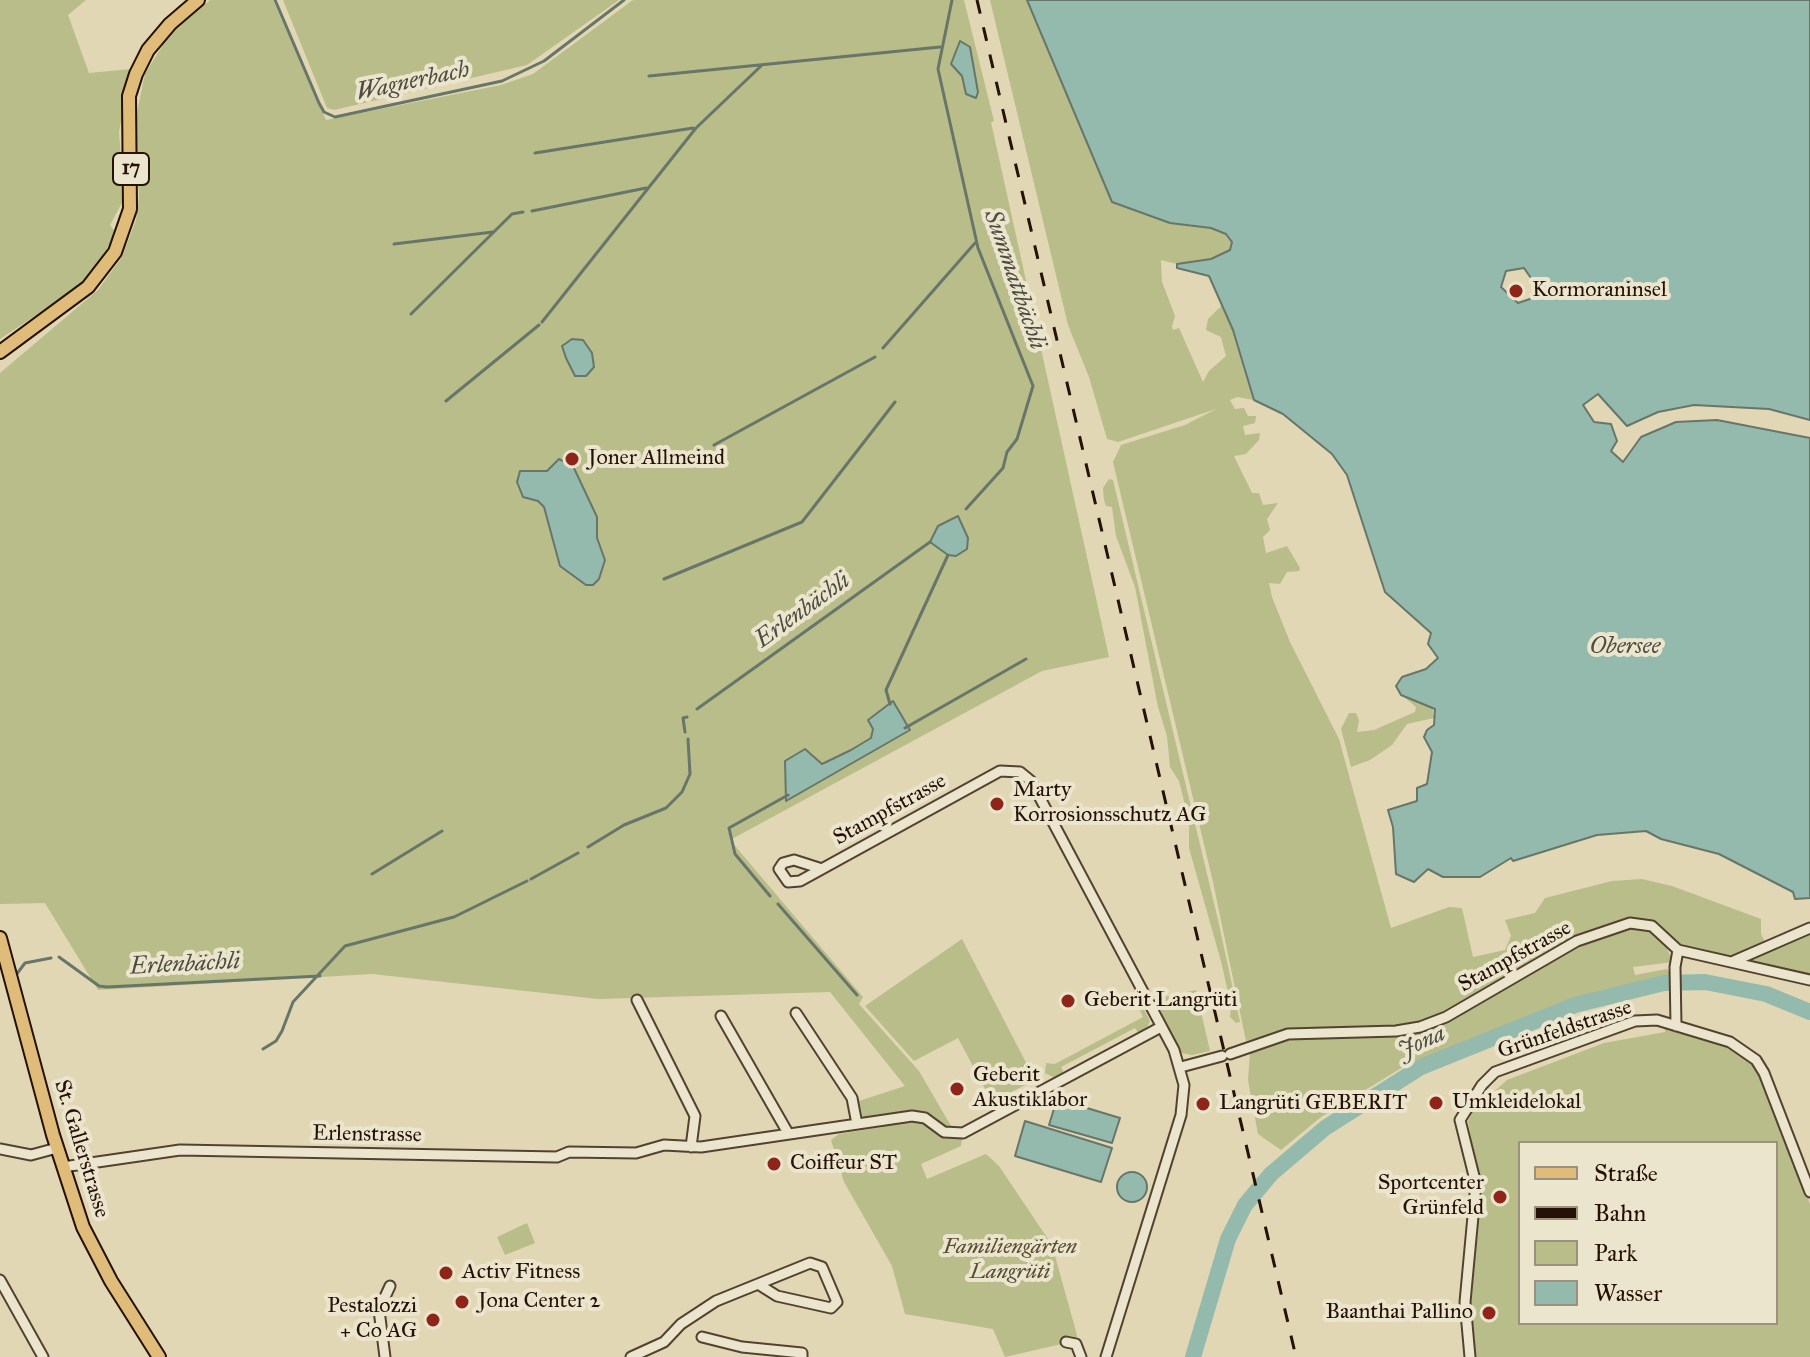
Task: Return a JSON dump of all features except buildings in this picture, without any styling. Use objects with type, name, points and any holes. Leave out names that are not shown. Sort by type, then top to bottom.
[{"type":"main road","name":"17","points":[[0,352],[88,287],[115,252],[130,209],[128,107],[136,74],[148,50],[170,24],[198,0]]},
{"type":"main road","name":"St. Gallerstrasse","points":[[0,938],[63,1167],[97,1256],[159,1357]]},
{"type":"street","name":"Stampfstrasse","points":[[822,869],[1000,771],[1020,772],[1031,781],[1161,1027],[1181,1067],[1184,1085],[1181,1115],[1106,1357]]},
{"type":"street","name":"Stampfstrasse","points":[[1181,1067],[1288,1034],[1396,1031],[1420,1027],[1446,1017],[1577,941],[1630,923],[1652,926],[1678,950],[1810,980]]},
{"type":"street","points":[[1734,961],[1810,928]]},
{"type":"street","points":[[1676,1026],[1675,967],[1678,950]]},
{"type":"street","points":[[637,1000],[695,1116],[691,1147]]},
{"type":"street","points":[[796,1013],[852,1098],[857,1124]]},
{"type":"street","points":[[721,1016],[788,1133]]},
{"type":"street","name":"Grünfeldstrasse","points":[[1470,1357],[1465,1302],[1476,1184],[1460,1120],[1485,1080],[1500,1070],[1627,1023],[1657,1020],[1730,1042],[1756,1060],[1810,1192]]},
{"type":"street","name":"Erlenstrasse","points":[[63,1167],[180,1150],[557,1157],[569,1152],[636,1153],[670,1145],[691,1147],[916,1115],[944,1132],[963,1133],[1161,1027]]},
{"type":"street","points":[[0,1149],[31,1155],[57,1148]]},
{"type":"street","points":[[631,1357],[664,1342],[681,1324],[716,1301],[758,1284],[814,1262],[822,1267],[837,1302],[831,1308],[777,1296],[758,1284]]},
{"type":"street","points":[[0,1280],[43,1357]]},
{"type":"street","points":[[385,1357],[379,1310],[390,1286]]},
{"type":"street","points":[[702,1337],[742,1347],[802,1353],[802,1357]]},
{"type":"street","points":[[1066,1342],[1076,1344],[1081,1357]]},
{"type":"green space","points":[[0,0],[86,0],[68,15],[89,73],[131,69],[119,132],[124,199],[110,225],[116,233],[88,281],[0,339]]},
{"type":"green space","name":"Familiengärten Langrüti","points":[[210,0],[273,0],[326,120],[501,85],[533,74],[633,0],[964,0],[994,121],[991,122],[1109,657],[1042,671],[730,840],[863,997],[859,1004],[919,1071],[951,1126],[963,1133],[961,1146],[921,1164],[927,1179],[986,1154],[999,1166],[1052,1245],[1077,1335],[1076,1344],[1066,1343],[1005,1357],[993,1329],[905,1314],[892,1266],[844,1182],[831,1140],[839,1134],[883,1127],[880,1116],[863,1118],[859,1101],[905,1086],[830,992],[598,999],[372,974],[98,990],[45,903],[0,904],[0,373],[98,290],[122,257],[136,220],[139,196],[135,121],[145,74],[169,35]],"holes":[[[893,701],[910,731],[786,801],[805,749],[822,764],[851,750],[871,738],[874,729],[868,719]]]},
{"type":"green space","points":[[283,0],[619,0],[527,65],[334,110],[327,108]]},
{"type":"green space","points":[[990,0],[1027,0],[1112,202],[1170,223],[1211,228],[1226,234],[1232,243],[1230,250],[1211,259],[1177,264],[1161,260],[1162,282],[1175,316],[1172,326],[1173,330],[1179,328],[1203,382],[1209,371],[1226,356],[1221,337],[1206,330],[1208,319],[1222,305],[1233,330],[1254,400],[1237,397],[1230,400],[1235,409],[1244,408],[1248,416],[1256,416],[1255,423],[1243,426],[1245,435],[1260,433],[1259,440],[1246,454],[1234,456],[1252,493],[1259,493],[1263,505],[1278,503],[1267,519],[1270,530],[1263,537],[1266,553],[1287,546],[1300,568],[1299,571],[1287,572],[1280,584],[1269,583],[1272,597],[1290,642],[1339,739],[1391,928],[1449,907],[1462,908],[1473,957],[1505,950],[1511,936],[1505,920],[1535,913],[1545,898],[1612,881],[1642,879],[1672,886],[1761,919],[1761,934],[1767,946],[1810,928],[1810,976],[1684,946],[1653,923],[1636,918],[1579,936],[1426,1021],[1397,1027],[1296,1028],[1246,1041],[1213,882],[1113,462],[1121,445],[1185,425],[1216,409],[1118,442],[1107,439],[1089,377],[1068,325]]},
{"type":"green space","points":[[1109,479],[1113,480],[1218,920],[1240,1022],[1236,1023],[1230,1017],[1231,1007],[1222,965],[1189,848],[1189,821],[1179,781],[1170,767],[1167,736],[1158,707],[1135,587],[1116,536],[1112,507],[1106,506],[1104,500],[1103,488]]},
{"type":"green space","points":[[1404,697],[1432,705],[1434,718],[1407,724],[1392,745],[1370,760],[1351,767],[1341,729],[1349,713],[1356,713],[1359,720],[1357,732],[1374,730],[1415,712],[1416,707]]},
{"type":"green space","points":[[1635,926],[1650,930],[1664,942],[1673,962],[1633,967],[1635,975],[1667,969],[1672,975],[1589,995],[1408,1064],[1321,1117],[1281,1150],[1258,1134],[1248,1080],[1250,1052],[1286,1038],[1412,1032],[1573,948]]},
{"type":"green space","points":[[962,939],[1035,1080],[992,1102],[958,1038],[914,1061],[865,1006]]},
{"type":"green space","points":[[1196,990],[1210,1051],[1192,1055],[1181,1053],[1155,999]]},
{"type":"green space","points":[[1140,1002],[1150,1021],[1146,1030],[1139,1034],[1135,1028],[1061,1067],[1064,1073],[1055,1078],[1045,1073],[1046,1063],[1055,1064],[1143,1017],[1137,1004]]},
{"type":"green space","name":"Sportcenter Grünfeld","points":[[1665,1025],[1737,1050],[1756,1068],[1810,1204],[1810,1357],[1475,1357],[1470,1308],[1481,1191],[1468,1122],[1481,1093],[1488,1097],[1507,1080],[1604,1043],[1665,1032]]},
{"type":"green space","points":[[527,1223],[535,1243],[505,1255],[497,1237]]},
{"type":"water","name":"Obersee","points":[[1027,0],[1810,0],[1810,420],[1769,409],[1694,405],[1658,412],[1627,426],[1598,394],[1583,405],[1594,422],[1611,424],[1617,441],[1611,451],[1623,462],[1641,437],[1676,422],[1717,420],[1810,438],[1810,898],[1795,899],[1793,892],[1719,854],[1661,839],[1646,831],[1597,835],[1513,861],[1511,858],[1480,877],[1443,877],[1428,869],[1414,882],[1396,874],[1393,827],[1388,810],[1417,801],[1417,788],[1427,784],[1432,752],[1424,737],[1434,725],[1435,709],[1401,695],[1396,686],[1402,677],[1426,669],[1438,658],[1428,644],[1431,633],[1385,592],[1347,475],[1332,454],[1283,414],[1254,400],[1233,330],[1209,276],[1177,268],[1177,264],[1211,259],[1230,250],[1232,242],[1226,234],[1211,228],[1170,223],[1112,202]],"holes":[[[1524,268],[1535,284],[1530,299],[1518,303],[1501,287],[1506,271]]]},
{"type":"water","points":[[960,41],[970,47],[978,92],[976,98],[966,94],[962,76],[951,64]]},
{"type":"water","points":[[572,339],[583,340],[592,353],[594,367],[586,376],[575,376],[566,358],[562,346]]},
{"type":"water","points":[[559,459],[573,466],[597,517],[597,538],[605,560],[599,579],[593,585],[586,585],[560,566],[544,507],[538,501],[523,497],[517,482],[520,471],[547,471]]},
{"type":"water","points":[[958,516],[968,538],[967,549],[956,556],[948,555],[930,542],[938,526]]},
{"type":"water","points":[[893,701],[910,730],[786,801],[785,761],[805,749],[822,764],[851,750],[871,738],[873,729],[868,720]]},
{"type":"water","points":[[1057,1099],[1120,1118],[1112,1143],[1049,1125]]},
{"type":"water","points":[[1025,1121],[1112,1148],[1101,1182],[1015,1156]]},
{"type":"water","points":[[1132,1172],[1138,1173],[1146,1181],[1146,1193],[1138,1201],[1132,1202],[1126,1201],[1118,1193],[1117,1187],[1118,1181],[1126,1173]]},
{"type":"waterway","name":"Wagnerbach","points":[[275,0],[319,103],[324,112],[335,117],[502,81],[544,61],[624,0]]},
{"type":"waterway","name":"Summattbächli","points":[[952,0],[938,69],[978,248],[1033,386],[1017,439],[1007,452],[1003,468],[966,509]]},
{"type":"waterway","points":[[649,76],[940,47]]},
{"type":"waterway","points":[[542,322],[696,128],[761,66]]},
{"type":"waterway","points":[[535,153],[693,128]]},
{"type":"waterway","points":[[532,211],[646,188]]},
{"type":"waterway","points":[[411,314],[512,214],[523,212]]},
{"type":"waterway","points":[[394,244],[493,232]]},
{"type":"waterway","points":[[883,348],[975,243]]},
{"type":"waterway","points":[[446,401],[539,325]]},
{"type":"waterway","points":[[714,445],[875,357]]},
{"type":"waterway","points":[[664,579],[802,522],[895,402]]},
{"type":"waterway","name":"Erlenbächli","points":[[697,709],[930,542]]},
{"type":"waterway","points":[[890,704],[886,690],[948,555]]},
{"type":"waterway","points":[[905,728],[1026,659]]},
{"type":"waterway","name":"Erlenbächli","points":[[685,732],[683,718],[687,717]]},
{"type":"waterway","name":"Erlenbächli","points":[[588,847],[624,825],[666,808],[682,792],[690,774],[688,739]]},
{"type":"waterway","points":[[770,896],[735,854],[729,828],[788,795]]},
{"type":"waterway","points":[[372,874],[442,831]]},
{"type":"waterway","name":"Erlenbächli","points":[[531,879],[578,853]]},
{"type":"waterway","name":"Erlenbächli","points":[[263,1049],[276,1041],[293,1002],[345,946],[454,917],[527,881]]},
{"type":"waterway","points":[[778,904],[857,995]]},
{"type":"waterway","name":"Erlenbächli","points":[[59,957],[99,986],[107,987],[320,976]]},
{"type":"waterway","name":"Erlenbächli","points":[[16,975],[25,963],[51,958]]},
{"type":"waterway","name":"Jona","points":[[1193,1357],[1228,1239],[1245,1205],[1271,1174],[1325,1128],[1421,1067],[1575,1005],[1664,983],[1705,982],[1766,994],[1810,1012]]},
{"type":"railway","points":[[977,0],[1296,1357]]},
{"type":"place","name":"Kormoraninsel","points":[[1516,291]]},
{"type":"place","name":"Joner Allmeind","points":[[572,459]]},
{"type":"place","name":"Marty Korrosionsschutz AG","points":[[997,804]]},
{"type":"place","name":"Geberit Langrüti","points":[[1068,1001]]},
{"type":"place","name":"Geberit Akustiklabor","points":[[957,1089]]},
{"type":"place","name":"Umkleidelokal","points":[[1436,1103]]},
{"type":"place","name":"Langrüti GEBERIT","points":[[1203,1104]]},
{"type":"place","name":"Coiffeur ST","points":[[774,1164]]},
{"type":"place","name":"Sportcenter Grünfeld","points":[[1500,1197]]},
{"type":"place","name":"Activ Fitness","points":[[446,1273]]},
{"type":"place","name":"Jona Center 2","points":[[462,1302]]},
{"type":"place","name":"Baanthai Pallino","points":[[1489,1313]]},
{"type":"place","name":"Pestalozzi + Co AG","points":[[433,1320]]}]
